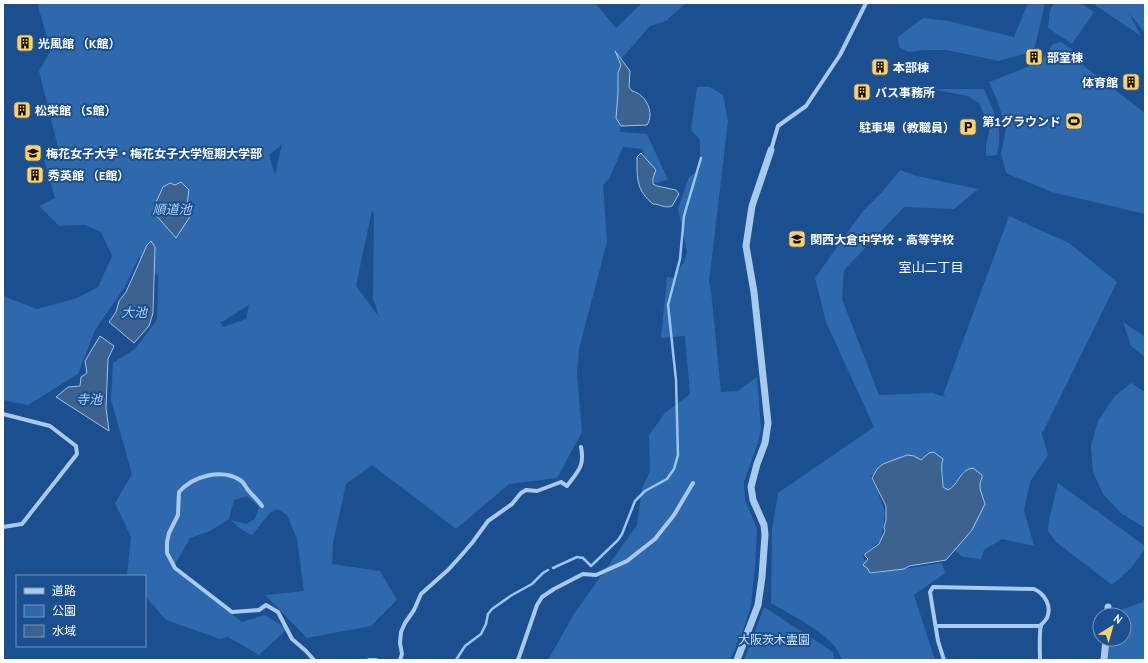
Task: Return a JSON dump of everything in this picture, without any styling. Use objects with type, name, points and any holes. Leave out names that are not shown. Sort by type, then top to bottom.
[{"type":"street","points":[[737,660],[758,605],[765,535],[764,525],[751,495],[753,478],[765,443],[768,422],[754,292],[746,246],[752,206],[778,126],[806,106],[840,55],[866,3]]},
{"type":"street","points":[[3,414],[50,426],[76,446],[77,454],[22,524],[3,527]]},
{"type":"street","points":[[400,660],[402,654],[400,638],[403,626],[414,610],[421,594],[452,566],[472,543],[488,521],[512,504],[521,493],[526,490],[536,490],[561,482],[567,486],[580,469],[582,462],[581,447]]},
{"type":"street","points":[[262,506],[248,491],[242,481],[231,475],[224,474],[202,477],[189,483],[179,492],[178,515],[169,533],[166,552],[175,568],[232,612],[259,610],[266,605],[274,609],[280,616],[292,639],[314,660]]},
{"type":"street","points":[[518,660],[542,596],[583,574],[596,575],[627,562],[655,539],[674,515],[692,483]]},
{"type":"street","points":[[944,660],[938,641],[930,592],[933,587],[1034,589],[1045,597],[1048,605],[1048,614],[1041,626],[1040,660]]},
{"type":"street","points":[[936,626],[1041,626]]},
{"type":"street","points":[[1104,660],[1105,647]]},
{"type":"street","points":[[369,660],[376,660]]},
{"type":"green space","points":[[37,3],[595,3],[616,28],[642,3],[686,3],[666,21],[650,26],[621,59],[620,132],[647,134],[668,180],[655,183],[642,149],[623,147],[609,179],[603,185],[607,242],[579,349],[577,373],[582,432],[557,478],[509,484],[456,529],[372,465],[346,484],[333,543],[332,564],[380,571],[397,600],[371,626],[307,638],[265,595],[304,591],[297,539],[287,515],[277,509],[270,513],[252,535],[239,528],[231,520],[246,524],[255,519],[259,507],[247,496],[234,500],[229,519],[210,531],[190,538],[173,568],[242,622],[265,615],[287,629],[259,655],[228,637],[220,639],[166,620],[146,597],[146,575],[127,575],[131,537],[115,503],[132,474],[111,400],[113,363],[135,349],[157,320],[158,276],[139,257],[124,288],[95,330],[78,374],[28,405],[3,400],[3,296],[37,309],[77,298],[98,287],[112,256],[101,232],[85,225],[59,226],[39,206],[55,198],[44,160],[58,147],[39,71],[51,50]],"holes":[[[282,144],[275,175],[269,155]],[[372,210],[374,215],[373,298],[379,317],[356,286]],[[249,305],[246,319],[223,327],[220,322]]]},
{"type":"green space","points":[[1028,3],[1045,3],[1035,47],[1027,53],[999,61],[947,50],[924,50],[909,52],[899,47],[898,37],[923,18],[948,21],[1014,37]]},
{"type":"green space","points":[[1054,3],[1081,3],[1094,12],[1072,44],[1048,28],[1050,10]]},
{"type":"green space","points":[[1092,3],[1145,3],[1145,33],[1129,13],[1141,36]]},
{"type":"green space","name":"第1グラウンド","points":[[1061,42],[1073,50],[1084,66],[1145,113],[1145,214],[1052,192],[1006,173],[1001,154],[1006,128],[997,100],[989,82],[1040,62],[1053,44]]},
{"type":"green space","points":[[697,87],[710,87],[723,95],[728,121],[709,282],[721,392],[738,391],[757,377],[761,429],[758,443],[744,481],[745,500],[757,529],[751,605],[743,631],[730,660],[548,660],[574,614],[637,525],[642,488],[650,472],[649,435],[665,413],[690,394],[685,336],[661,338],[667,277],[673,278],[684,262],[687,252],[678,209],[689,177],[700,170],[700,140],[691,130]]},
{"type":"green space","points":[[930,89],[984,89],[995,114],[999,129],[999,145],[997,155],[986,156],[986,145],[990,128],[979,103],[968,96]]},
{"type":"green space","points":[[900,170],[917,176],[978,189],[954,209],[904,207],[844,270],[842,299],[879,395],[932,393],[946,397],[943,395],[1009,216],[1069,243],[1117,282],[1043,432],[1041,431],[1048,455],[1030,482],[1024,510],[1034,546],[1002,539],[984,550],[981,559],[963,557],[952,549],[955,532],[965,538],[966,532],[982,511],[974,489],[978,471],[945,495],[919,466],[905,456],[870,476],[885,512],[881,540],[863,556],[870,574],[942,563],[945,573],[914,595],[935,660],[842,660],[832,643],[823,635],[801,620],[771,603],[772,530],[778,493],[874,427],[826,322],[815,278],[863,211],[882,192]]},
{"type":"green space","points":[[1123,322],[1145,337],[1145,357],[1131,346]]},
{"type":"green space","points":[[1131,383],[1145,392],[1145,528],[1122,514],[1103,494],[1093,472],[1091,446],[1098,421],[1115,396]]},
{"type":"green space","points":[[1058,483],[1145,546],[1145,549],[1131,568],[1112,585],[1056,542],[1048,531],[1049,520]]},
{"type":"green space","points":[[1145,594],[1145,660],[1108,660],[1109,647],[1132,647],[1132,607],[1129,607],[1143,602]]},
{"type":"green space","name":"大阪茨木霊園","points":[[764,607],[833,652],[834,660],[744,660]]},
{"type":"water","points":[[615,51],[630,71],[629,87],[632,91],[641,96],[648,105],[650,115],[647,125],[621,126],[616,118],[618,73],[621,65]]},
{"type":"water","points":[[641,153],[656,170],[653,178],[653,184],[676,190],[679,194],[672,206],[667,207],[653,204],[647,199],[640,189],[637,171],[637,157]]},
{"type":"water","name":"順道池","points":[[181,182],[189,190],[187,204],[191,215],[176,238],[155,214],[153,209],[163,187],[170,183],[175,185]]},
{"type":"water","name":"大池","points":[[151,241],[155,247],[153,313],[149,326],[134,343],[109,322],[116,312],[119,301],[126,292],[147,245]]},
{"type":"water","name":"寺池","points":[[100,336],[114,346],[108,359],[106,408],[109,431],[56,397],[68,387],[80,386],[81,377],[87,373],[85,361]]},
{"type":"water","points":[[933,452],[943,459],[943,487],[948,490],[965,471],[969,469],[973,468],[982,475],[980,489],[985,504],[972,530],[946,560],[909,566],[904,569],[870,573],[863,565],[868,559],[865,554],[879,544],[885,531],[884,527],[886,520],[886,506],[872,478],[877,469],[883,464],[907,455],[914,456],[921,460],[929,453]]},
{"type":"waterway","points":[[553,568],[577,557],[583,558],[591,566],[618,540],[622,534],[635,501],[645,491],[667,479],[674,469],[678,455],[676,380],[668,305],[680,259],[684,216],[701,158]]},
{"type":"waterway","points":[[456,660],[465,646],[481,634],[486,624],[488,614],[492,609],[512,595],[532,584],[548,570]]},
{"type":"place","name":"光風館 （K館）","points":[[25,43]]},
{"type":"place","name":"部室棟","points":[[1034,57]]},
{"type":"place","name":"本部棟","points":[[880,67]]},
{"type":"place","name":"体育館","points":[[1131,82]]},
{"type":"place","name":"バス事務所","points":[[862,92]]},
{"type":"place","name":"松栄館 （S館）","points":[[22,110]]},
{"type":"place","name":"第1グラウンド","points":[[1074,121]]},
{"type":"place","name":"駐車場（教職員）","points":[[968,127]]},
{"type":"place","name":"梅花女子大学・梅花女子大学短期大学部","points":[[33,153]]},
{"type":"place","name":"秀英館 （E館）","points":[[35,175]]},
{"type":"place","name":"関西大倉中学校・高等学校","points":[[797,239]]},
{"type":"district","name":"室山二丁目","points":[[931,267]]}]
